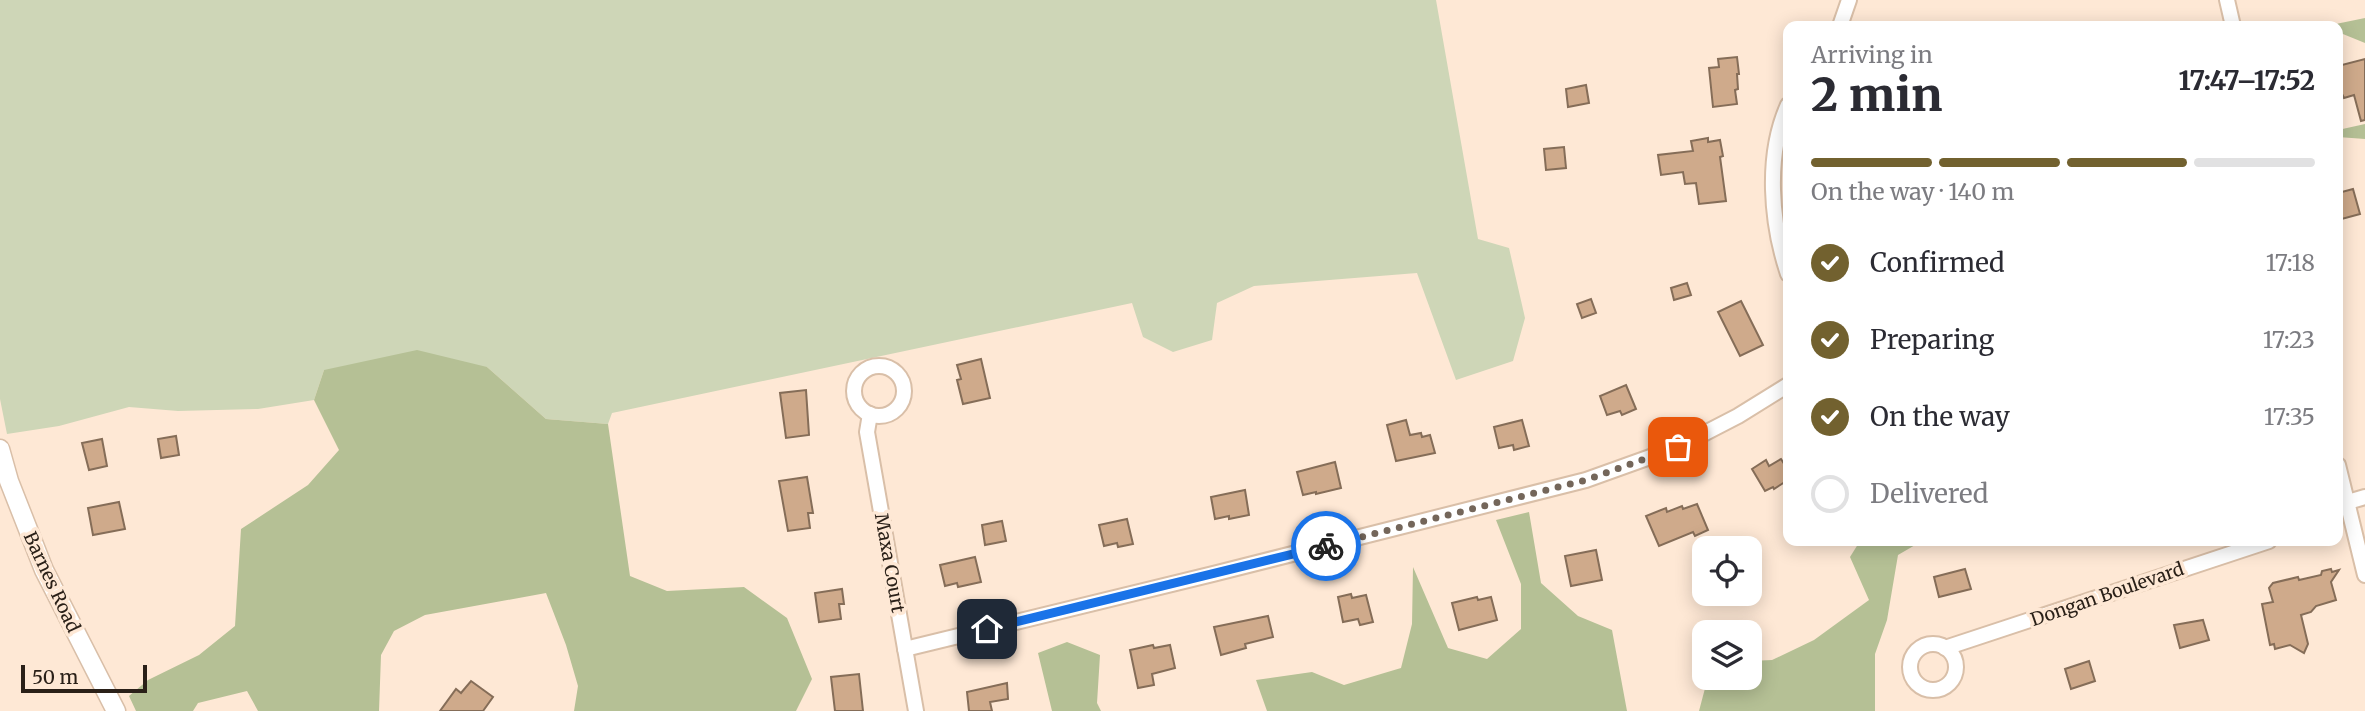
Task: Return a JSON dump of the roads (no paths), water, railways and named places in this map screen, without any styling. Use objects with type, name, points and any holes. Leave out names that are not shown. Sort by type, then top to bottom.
[{"type":"street","points":[[1841,21],[1849,0]]},
{"type":"street","points":[[2227,0],[2232,21]]},
{"type":"street","points":[[1783,122],[1774,179],[1777,229],[1783,254]]},
{"type":"street","points":[[905,649],[1213,575],[1586,480],[1678,447],[1738,416],[1783,388]]},
{"type":"street","name":"Maxa Court","points":[[870,414],[867,432],[916,711]]},
{"type":"street","name":"Barnes Road","points":[[0,449],[9,481],[44,570],[116,711]]},
{"type":"street","points":[[2343,495],[2365,575]]},
{"type":"street","points":[[2346,513],[2365,497]]},
{"type":"street","name":"Dongan Boulevard","points":[[1945,648],[2254,546]]}]
